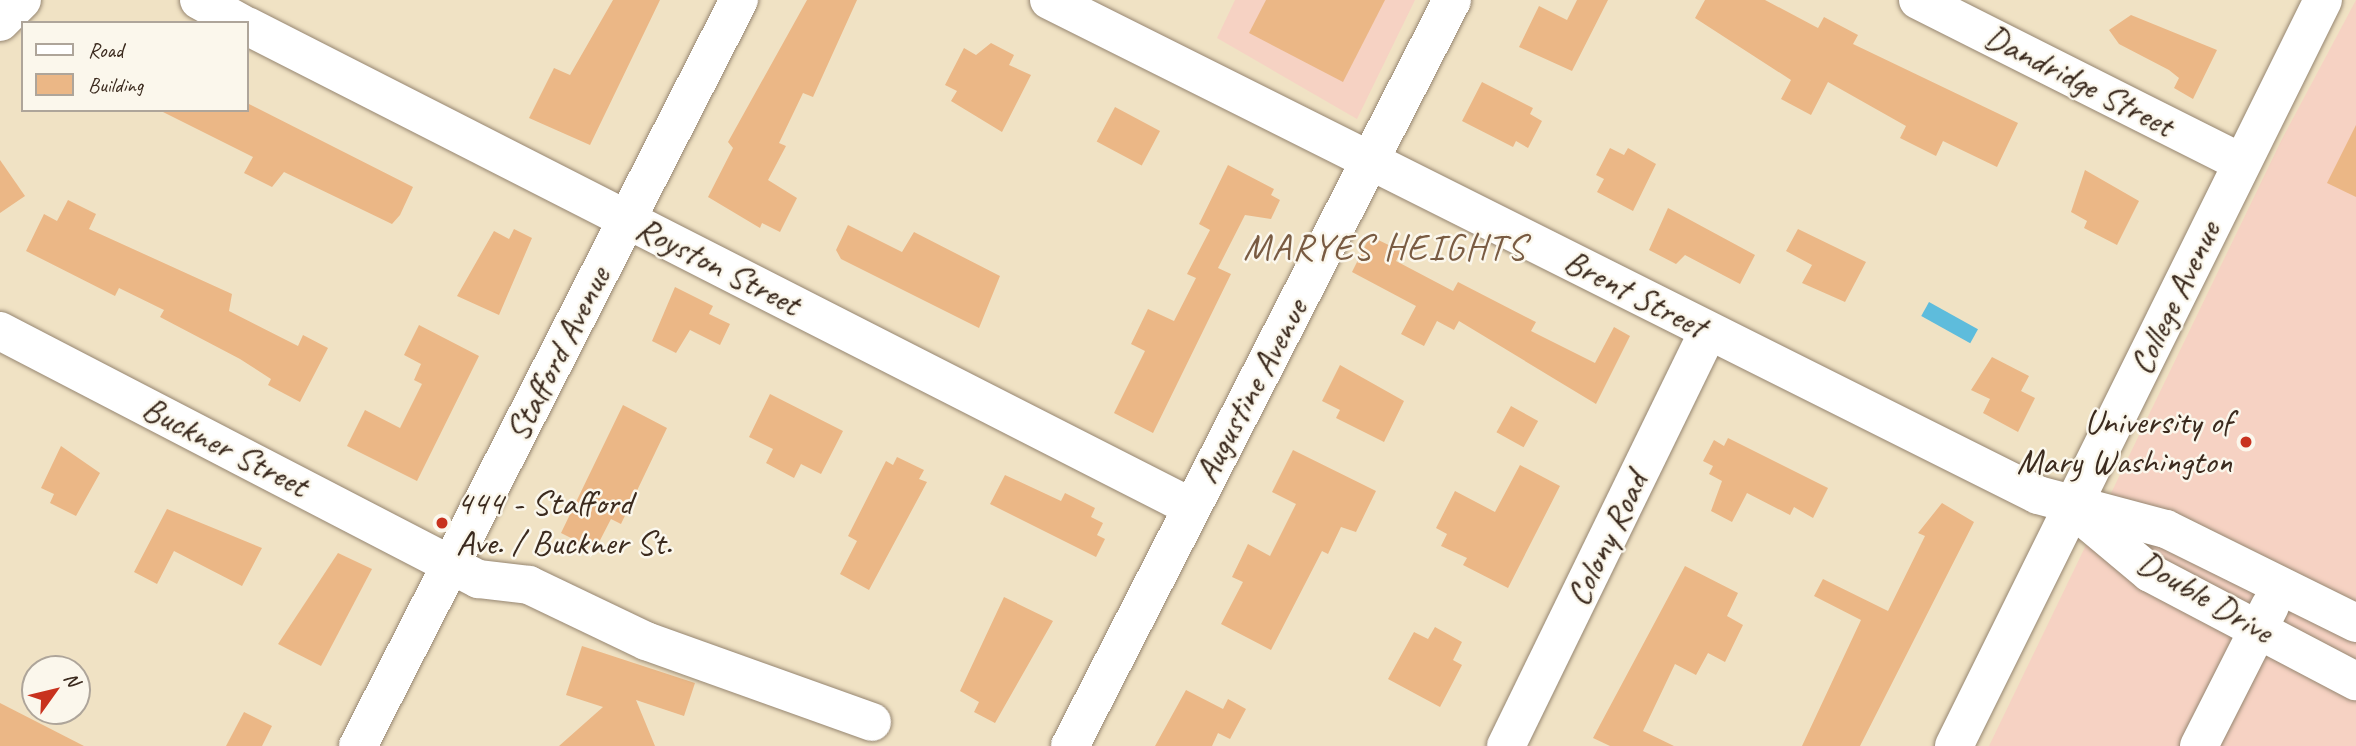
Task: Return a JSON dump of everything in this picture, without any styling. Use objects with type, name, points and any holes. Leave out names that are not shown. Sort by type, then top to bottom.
[{"type":"street","points":[[0,22],[22,0]]},
{"type":"street","points":[[199,0],[237,21]]},
{"type":"street","name":"Stafford Avenue","points":[[358,746],[738,0]]},
{"type":"street","name":"Brent Street","points":[[1049,0],[1372,160],[1708,332],[2073,508]]},
{"type":"street","name":"Augustine Avenue","points":[[1070,746],[1189,506],[1372,160],[1452,0]]},
{"type":"street","name":"Dandridge Street","points":[[1918,0],[2240,162]]},
{"type":"street","name":"College Avenue","points":[[1954,746],[2073,508],[2240,162],[2323,0]]},
{"type":"street","name":"Royston Street","points":[[248,27],[1189,506]]},
{"type":"street","name":"Buckner Street","points":[[0,331],[449,566],[478,579],[529,586],[646,641],[872,722]]},
{"type":"street","name":"Colony Road","points":[[1506,746],[1708,332]]},
{"type":"street","name":"Double Drive","points":[[2073,508],[2166,529],[2282,583],[2356,623]]},
{"type":"street","name":"Double Drive","points":[[2073,508],[2150,573],[2356,681]]},
{"type":"street","points":[[2199,746],[2282,583]]},
{"type":"shaded area","points":[[1235,0],[1415,0],[1357,119],[1217,38]]},
{"type":"shaded area","name":"University of Mary Washington","points":[[2356,0],[2356,746],[1989,746],[2282,139]]},
{"type":"water","points":[[1929,302],[1978,329],[1970,343],[1921,316]]},
{"type":"building","points":[[613,0],[660,0],[590,145],[529,118],[554,68],[570,75]]},
{"type":"building","points":[[807,0],[857,0],[813,97],[803,93],[779,143],[786,146],[768,180],[797,198],[780,232],[762,223],[760,228],[708,197],[733,148],[728,142]]},
{"type":"building","points":[[1266,0],[1385,0],[1343,82],[1249,33]]},
{"type":"building","points":[[1577,0],[1608,0],[1572,71],[1519,47],[1539,6],[1567,20]]},
{"type":"building","points":[[1705,0],[1765,0],[1818,28],[1824,17],[1858,35],[1853,44],[2018,123],[1997,167],[1943,141],[1936,156],[1900,138],[1906,126],[1828,82],[1811,115],[1781,99],[1791,80],[1695,18]]},
{"type":"building","points":[[2131,15],[2217,50],[2193,99],[2174,88],[2179,78],[2169,70],[2119,44],[2109,30]]},
{"type":"building","points":[[991,43],[1014,55],[1009,65],[1031,75],[1002,132],[951,101],[957,91],[945,85],[964,48],[976,55]]},
{"type":"building","points":[[1482,82],[1533,108],[1530,114],[1542,121],[1528,148],[1516,141],[1513,147],[1462,121]]},
{"type":"building","points":[[248,104],[413,187],[400,215],[392,224],[284,172],[272,187],[244,173],[253,157],[163,112],[248,112]]},
{"type":"building","points":[[1115,107],[1160,131],[1142,165],[1097,141]]},
{"type":"building","points":[[2356,125],[2356,197],[2327,183]]},
{"type":"building","points":[[1610,148],[1624,155],[1628,148],[1656,164],[1633,211],[1597,192],[1604,179],[1596,175]]},
{"type":"building","points":[[0,160],[25,196],[0,213]]},
{"type":"building","points":[[1228,165],[1274,189],[1271,195],[1280,200],[1271,219],[1245,215],[1218,268],[1231,274],[1153,433],[1114,413],[1145,351],[1131,344],[1148,309],[1174,321],[1196,278],[1187,274],[1210,230],[1199,224]]},
{"type":"building","points":[[2085,170],[2139,201],[2117,245],[2084,228],[2087,221],[2071,212]]},
{"type":"building","points":[[68,200],[96,214],[89,229],[232,294],[229,311],[298,346],[303,335],[328,348],[300,402],[268,385],[271,379],[240,359],[160,317],[164,310],[119,288],[115,296],[26,251],[44,214],[57,221]]},
{"type":"building","points":[[1668,208],[1755,255],[1740,284],[1685,255],[1676,264],[1649,250]]},
{"type":"building","points":[[848,225],[902,252],[914,232],[1000,276],[979,328],[841,259],[836,250]]},
{"type":"building","points":[[514,229],[532,238],[499,315],[457,296],[494,231],[509,239]]},
{"type":"building","points":[[1798,229],[1866,262],[1845,302],[1802,283],[1812,265],[1786,251]]},
{"type":"building","points":[[1370,236],[1401,251],[1396,261],[1453,291],[1458,282],[1536,322],[1531,331],[1595,363],[1614,327],[1630,336],[1596,404],[1459,321],[1454,330],[1437,321],[1424,346],[1401,334],[1416,306],[1352,272]]},
{"type":"building","points":[[675,287],[713,306],[709,314],[730,324],[720,345],[690,330],[676,353],[652,341]]},
{"type":"building","points":[[419,325],[479,356],[417,481],[347,446],[365,410],[400,428],[422,384],[414,380],[421,364],[404,355]]},
{"type":"building","points":[[1992,357],[2029,376],[2021,391],[2035,398],[2018,432],[1983,413],[1990,399],[1971,390]]},
{"type":"building","points":[[1340,365],[1404,401],[1384,442],[1336,418],[1340,410],[1322,401]]},
{"type":"building","points":[[770,394],[843,431],[821,474],[801,464],[794,478],[766,463],[773,449],[749,437]]},
{"type":"building","points":[[623,405],[667,428],[621,524],[611,519],[595,550],[561,533]]},
{"type":"building","points":[[1511,406],[1538,421],[1524,447],[1496,432]]},
{"type":"building","points":[[1728,438],[1828,488],[1813,518],[1794,507],[1790,515],[1747,493],[1732,522],[1711,511],[1722,481],[1709,474],[1713,466],[1703,461],[1714,440],[1724,446]]},
{"type":"building","points":[[61,446],[100,473],[76,516],[50,503],[54,494],[41,488]]},
{"type":"building","points":[[1293,450],[1376,491],[1356,532],[1341,527],[1328,554],[1322,551],[1271,650],[1221,624],[1243,582],[1232,577],[1248,544],[1270,556],[1296,504],[1272,492]]},
{"type":"building","points":[[897,457],[924,470],[919,479],[927,482],[869,590],[840,574],[857,541],[848,536],[886,461],[893,465]]},
{"type":"building","points":[[1520,465],[1560,486],[1508,588],[1463,565],[1467,558],[1441,546],[1447,534],[1436,528],[1455,491],[1495,512]]},
{"type":"building","points":[[1005,475],[1061,501],[1065,493],[1095,508],[1091,517],[1103,523],[1097,535],[1105,539],[1096,557],[990,504]]},
{"type":"building","points":[[1942,503],[1974,522],[1860,746],[1802,746],[1861,620],[1814,596],[1823,579],[1888,611],[1925,536],[1918,533]]},
{"type":"building","points":[[167,509],[262,548],[242,586],[174,551],[157,584],[134,572]]},
{"type":"building","points":[[338,553],[372,569],[321,666],[278,644]]},
{"type":"building","points":[[1685,566],[1738,593],[1727,616],[1743,625],[1725,662],[1708,653],[1696,675],[1675,664],[1643,731],[1674,746],[1610,746],[1593,738]]},
{"type":"building","points":[[1004,597],[1053,621],[995,723],[974,712],[979,702],[960,691]]},
{"type":"building","points":[[1435,627],[1462,642],[1453,660],[1462,665],[1440,707],[1388,679],[1414,632],[1428,639]]},
{"type":"building","points":[[582,646],[695,683],[684,716],[636,700],[655,746],[559,746],[603,707],[566,695]]},
{"type":"building","points":[[1186,690],[1223,709],[1228,699],[1246,709],[1230,739],[1218,733],[1212,746],[1155,746]]},
{"type":"building","points":[[0,703],[21,714],[21,725],[43,725],[84,746],[0,746]]},
{"type":"building","points":[[244,712],[272,726],[262,746],[226,746]]},
{"type":"place","name":"University of Mary Washington","points":[[2246,442]]},
{"type":"place","name":"444 - Stafford Ave. / Buckner St.","points":[[442,523]]},
{"type":"district","name":"MARYES HEIGHTS","points":[[1385,247]]}]
